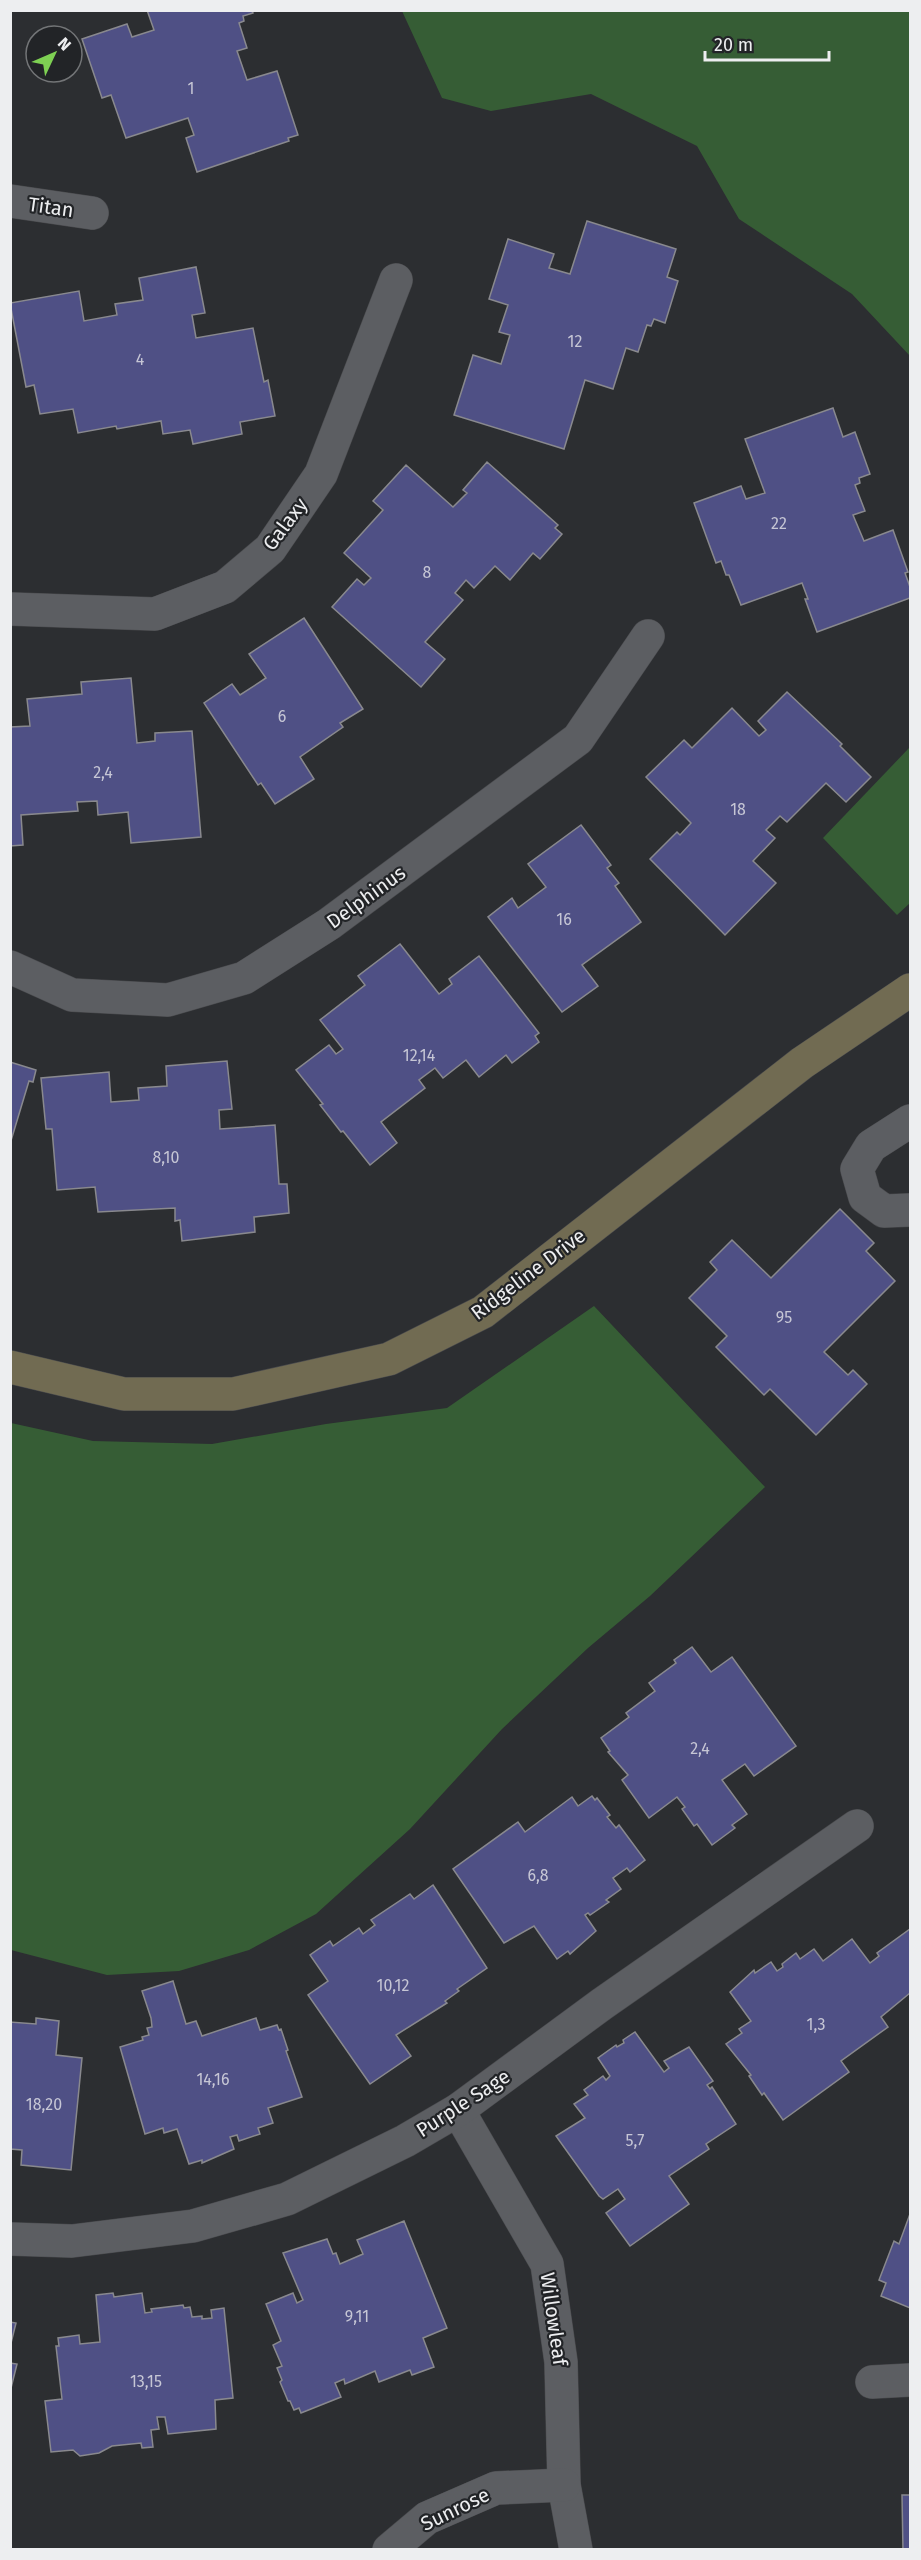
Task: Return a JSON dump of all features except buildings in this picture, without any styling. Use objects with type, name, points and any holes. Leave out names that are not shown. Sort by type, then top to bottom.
[{"type":"street","name":"Titan","points":[[10,201],[92,213]]},
{"type":"street","name":"Galaxy","points":[[10,609],[155,614],[225,586],[270,549],[321,474],[396,280]]},
{"type":"street","name":"Delphinus","points":[[10,967],[72,995],[168,1000],[244,978],[330,924],[578,739],[648,636]]},
{"type":"street","name":"Ridgeline Drive","points":[[10,1367],[124,1394],[233,1394],[388,1359],[483,1312],[802,1063],[907,1000]]},
{"type":"street","points":[[910,1121],[871,1146],[857,1169],[865,1197],[884,1211],[910,1210]]},
{"type":"street","name":"Purple Sage","points":[[10,2239],[72,2241],[193,2226],[287,2199],[405,2140],[459,2110],[603,2004],[856,1826]]},
{"type":"street","name":"Willowleaf","points":[[459,2110],[547,2264],[561,2362],[564,2485],[576,2550]]},
{"type":"street","points":[[872,2382],[910,2380]]},
{"type":"street","name":"Sunrose","points":[[389,2550],[427,2518],[496,2488],[564,2485]]},
{"type":"green space","points":[[402,11],[910,11],[910,356],[852,294],[739,219],[697,146],[591,94],[491,111],[442,98]]},
{"type":"green space","points":[[910,747],[910,903],[897,915],[823,838]]},
{"type":"green space","points":[[594,1306],[765,1487],[650,1596],[588,1648],[502,1729],[410,1829],[316,1914],[249,1950],[179,1971],[107,1975],[11,1950],[11,1423],[93,1441],[212,1444],[326,1424],[447,1408]]}]
